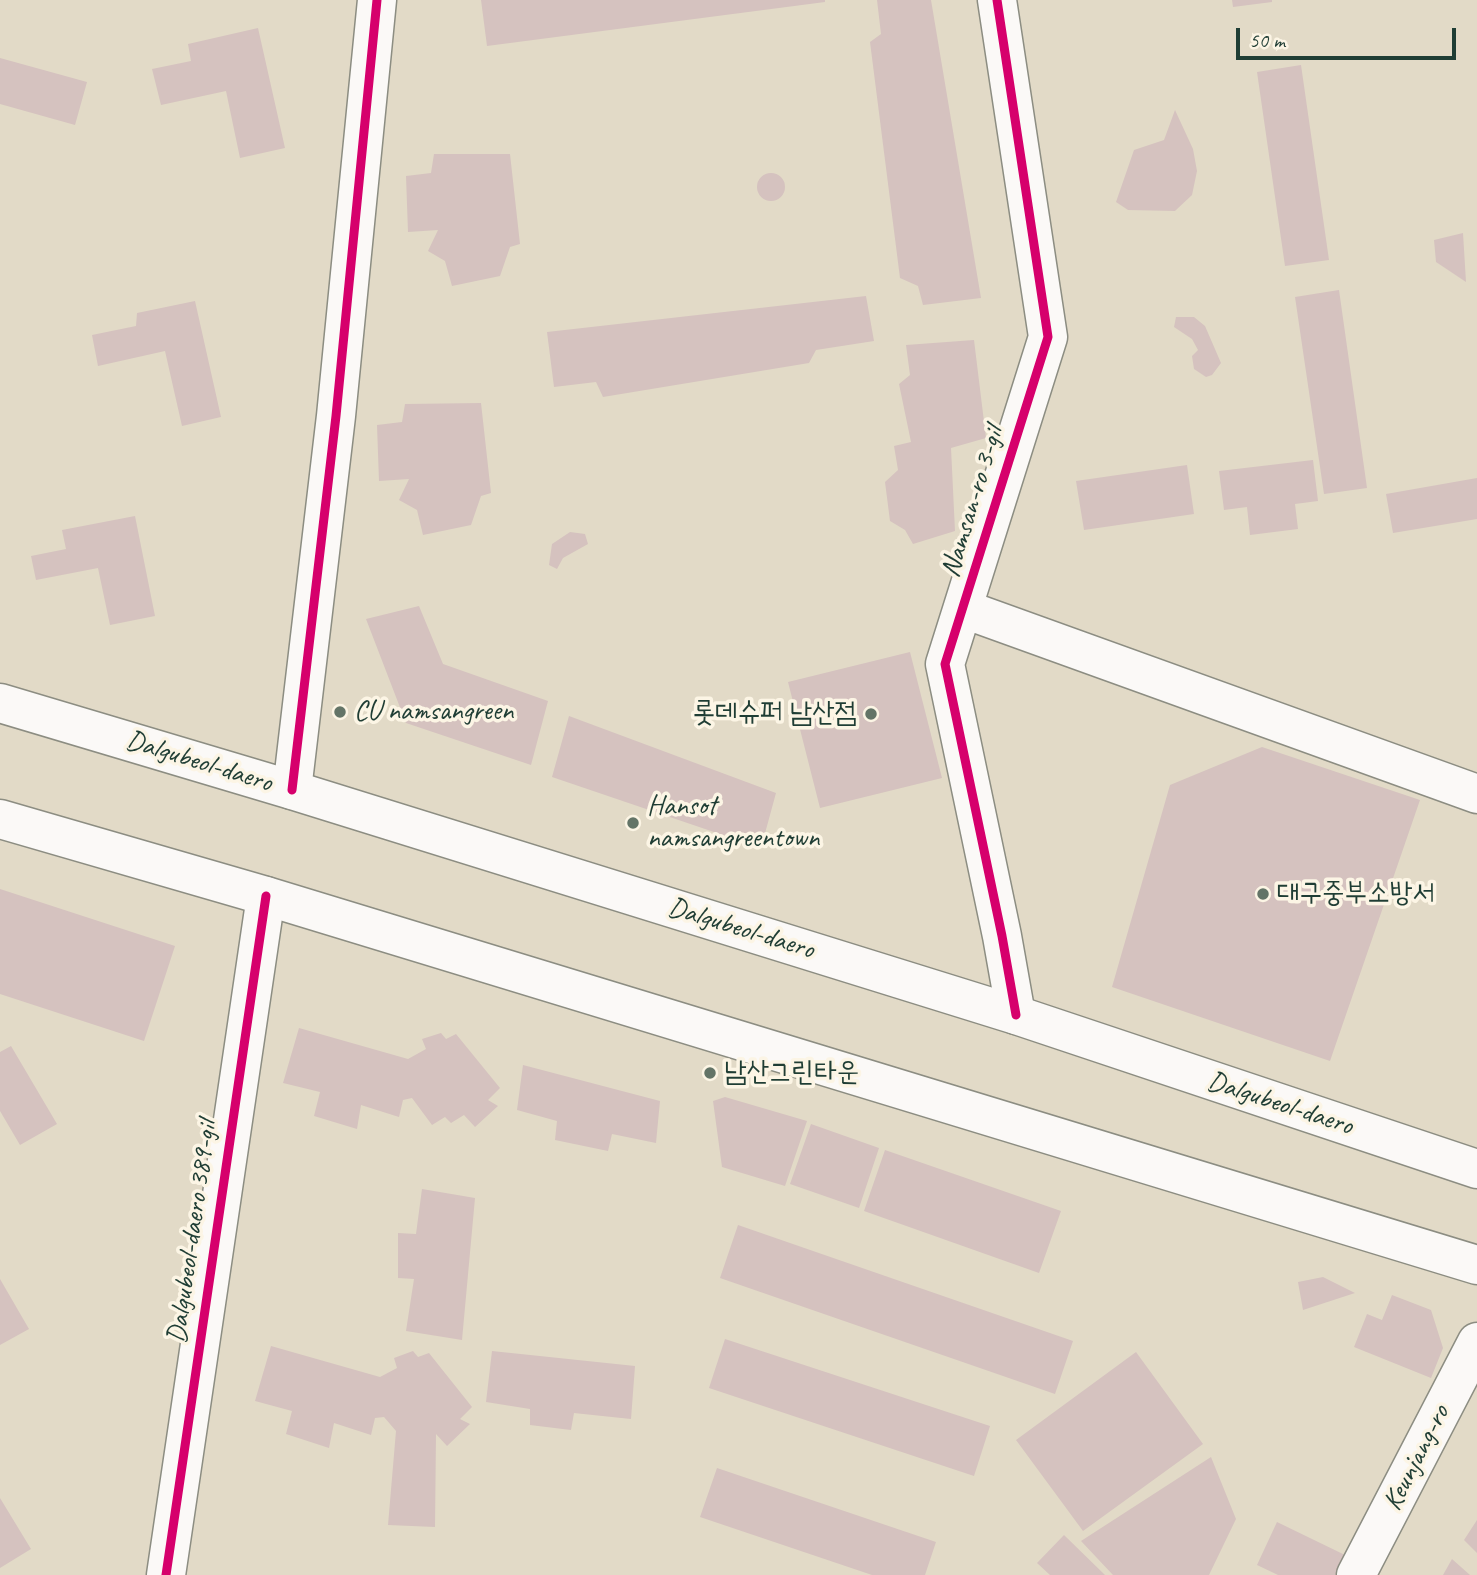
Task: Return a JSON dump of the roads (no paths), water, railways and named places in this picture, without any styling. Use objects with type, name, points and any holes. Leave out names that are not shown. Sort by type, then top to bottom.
[{"type":"street","points":[[292,790],[336,416],[377,0]]},
{"type":"street","name":"Namsan-ro 3-gil","points":[[997,0],[1048,337],[945,664],[1000,924],[1016,1015]]},
{"type":"street","points":[[964,609],[1477,794]]},
{"type":"street","name":"Dalgubeol-daero","points":[[0,703],[292,790],[1016,1015],[1477,1169]]},
{"type":"street","points":[[0,819],[266,896],[1477,1265]]},
{"type":"street","name":"Dalgubeol-daero 389-gil","points":[[166,1575],[266,896]]},
{"type":"street","name":"Keunjang-ro","points":[[1356,1575],[1477,1342]]},
{"type":"place","name":"CU namsangreen","points":[[340,712]]},
{"type":"place","name":"롯데슈퍼 남산점","points":[[871,714]]},
{"type":"place","name":"Hansot namsangreentown","points":[[633,823]]},
{"type":"place","name":"대구중부소방서","points":[[1263,894]]},
{"type":"place","name":"남산그린타운","points":[[710,1073]]}]
